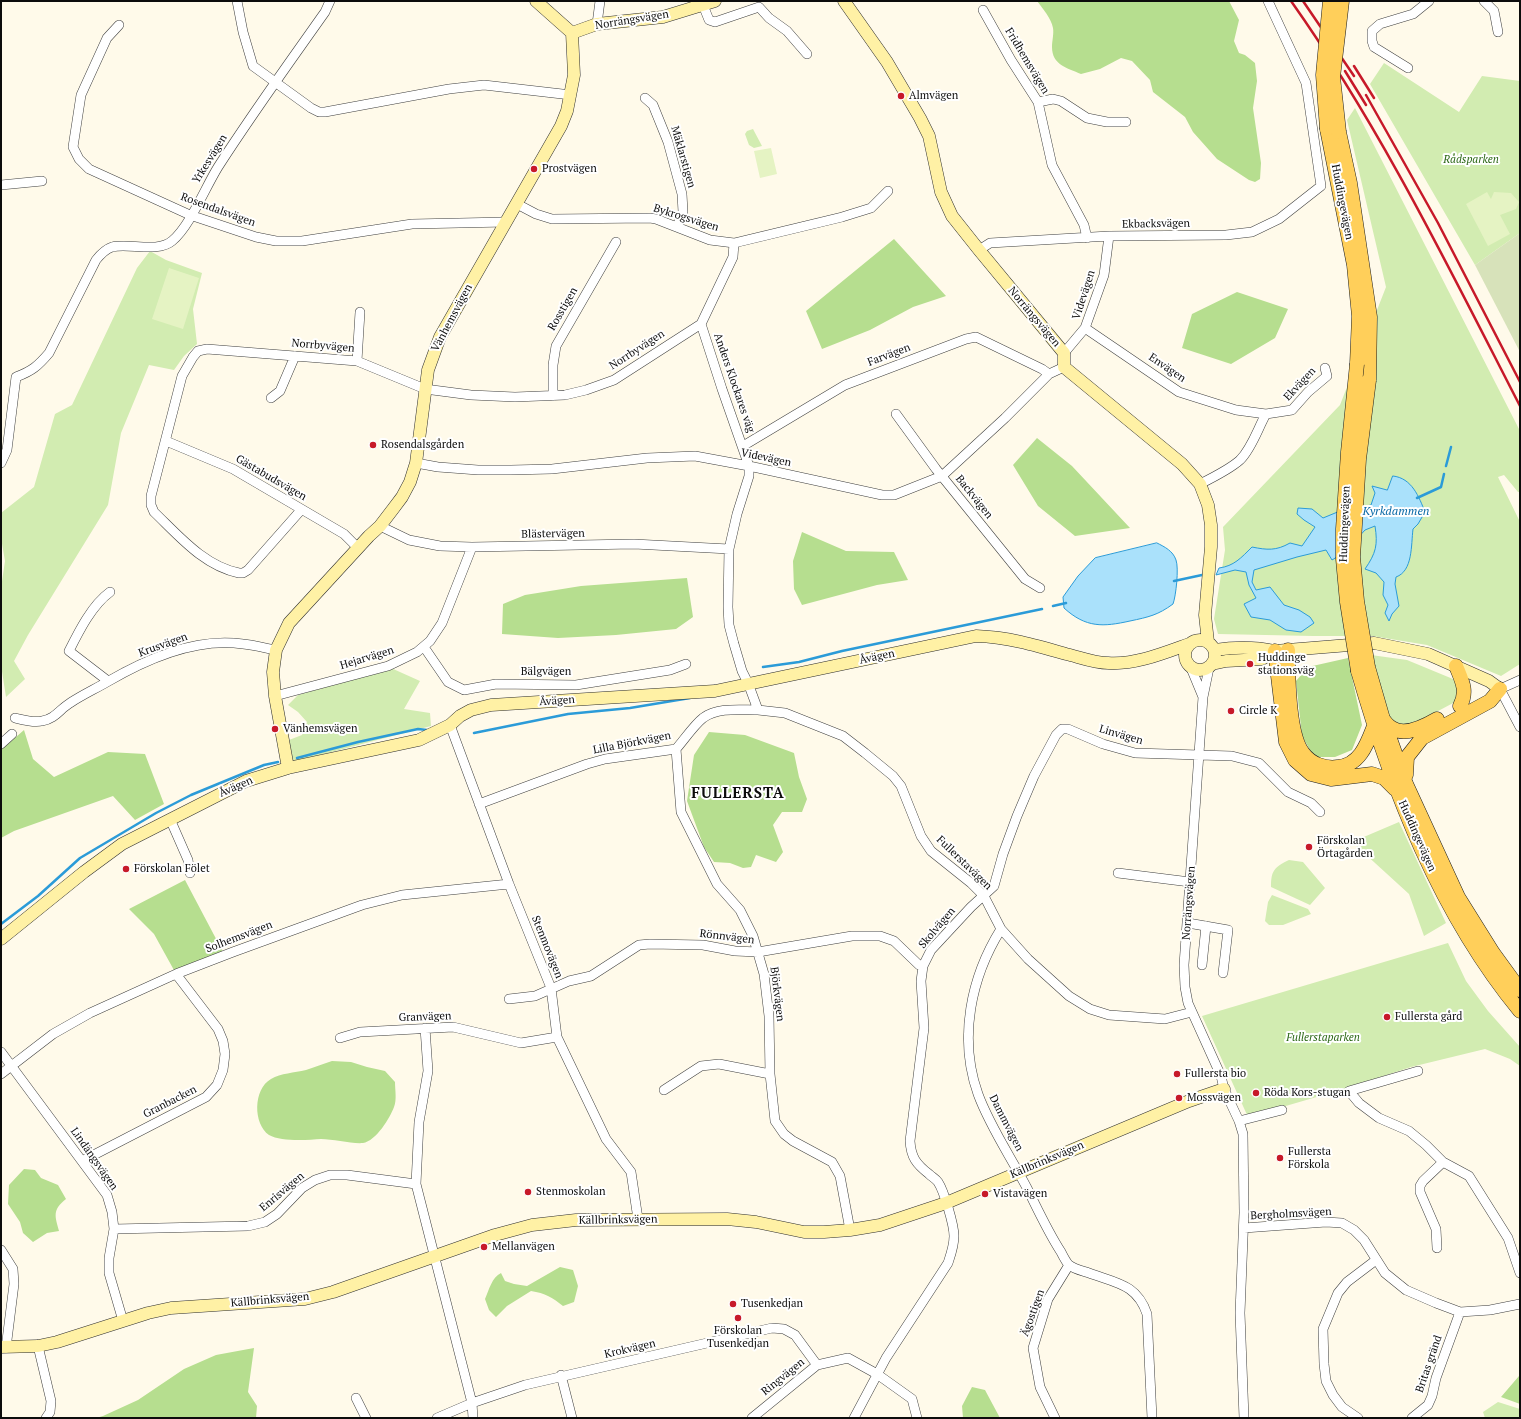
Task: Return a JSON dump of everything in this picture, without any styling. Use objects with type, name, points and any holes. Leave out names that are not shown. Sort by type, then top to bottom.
[{"type":"main road","name":"Huddingevägen","points":[[1330,1],[1323,75],[1354,265],[1358,316],[1357,364],[1343,529],[1343,559],[1347,602],[1363,669],[1378,722],[1435,876],[1460,924],[1500,986],[1520,1011]]},
{"type":"main road","name":"Huddingevägen","points":[[1342,1],[1333,77],[1333,131],[1350,183],[1370,317],[1369,380],[1360,459],[1353,557],[1363,669]]},
{"type":"main road","points":[[1281,651],[1296,740],[1303,753],[1316,764],[1333,768],[1346,766],[1355,761],[1367,745],[1378,722],[1398,731],[1414,730],[1488,691],[1500,689]]},
{"type":"main road","points":[[1281,651],[1286,742],[1294,760],[1311,774],[1331,779],[1372,774],[1384,778],[1402,788],[1407,757],[1422,738],[1490,701],[1500,689]]},
{"type":"main road","points":[[1456,666],[1465,688],[1464,699],[1460,706]]},
{"type":"main road","name":"Huddingevägen","points":[[1402,788],[1458,897],[1493,953],[1520,990]]},
{"type":"street","points":[[237,1],[252,66],[311,108],[319,112],[449,89],[484,85],[571,95]]},
{"type":"street","name":"Yrkesvägen","points":[[1,463],[7,450],[16,376],[27,373],[39,366],[49,353],[96,260],[111,247],[166,246],[178,235],[217,168],[275,82],[325,12],[330,1]]},
{"type":"street","points":[[536,1],[572,33]]},
{"type":"street","points":[[597,24],[600,1]]},
{"type":"street","name":"Norrängsvägen","points":[[572,33],[597,24],[663,17],[715,1]]},
{"type":"street","name":"Norrängsvägen","points":[[844,1],[887,62],[920,118],[928,136],[941,192],[952,216],[1064,353],[1064,367]]},
{"type":"street","name":"Ekbacksvägen","points":[[979,250],[990,243],[1109,236],[1226,235],[1252,232],[1279,219],[1321,186],[1306,83],[1268,1]]},
{"type":"street","points":[[1408,68],[1374,47],[1372,41],[1372,31],[1380,24],[1414,14],[1429,1]]},
{"type":"street","points":[[1484,1],[1494,12],[1498,32]]},
{"type":"street","points":[[703,5],[709,20],[716,22],[759,7],[769,18],[787,31],[807,54]]},
{"type":"street","name":"Fridhemsvägen","points":[[983,10],[1011,60],[1038,102],[1052,165],[1084,226],[1087,238]]},
{"type":"street","name":"Rosendalsvägen","points":[[120,25],[107,38],[81,95],[73,147],[79,159],[89,169],[190,215],[256,237],[289,242],[412,224],[506,222]]},
{"type":"street","name":"Vänhemsvägen","points":[[288,768],[275,696],[273,672],[276,650],[289,623],[380,526],[402,497],[410,482],[416,463],[428,370],[440,337],[561,126],[567,111],[574,75],[572,33]]},
{"type":"street","name":"Mäklarstigen","points":[[645,98],[653,105],[668,142],[682,194],[683,212],[677,227]]},
{"type":"street","points":[[1038,102],[1053,99],[1061,101],[1087,118],[1107,122],[1126,122]]},
{"type":"street","points":[[1,185],[42,181]]},
{"type":"street","name":"Bykrogsvägen","points":[[517,204],[536,214],[552,219],[650,218],[710,240],[734,243],[842,217],[871,208],[888,191]]},
{"type":"street","name":"Videvägen","points":[[1064,353],[1086,328],[1104,275],[1109,236]]},
{"type":"street","name":"Rosstigen","points":[[553,396],[553,365],[556,346],[616,242]]},
{"type":"street","points":[[701,324],[734,256],[734,243]]},
{"type":"street","points":[[357,361],[360,312]]},
{"type":"street","name":"Norrbyvägen","points":[[301,510],[243,573],[212,564],[191,547],[154,512],[151,505],[151,496],[182,376],[193,357],[198,352],[207,349],[357,361],[425,389],[471,396],[553,396],[586,390],[614,380],[701,324]]},
{"type":"street","name":"Anders Klockares väg","points":[[701,324],[749,466],[749,476],[737,514],[729,549],[729,625],[742,671],[748,683]]},
{"type":"street","name":"Envägen","points":[[1086,328],[1179,392],[1236,410],[1266,414]]},
{"type":"street","name":"Farvägen","points":[[743,446],[845,385],[966,339],[976,337],[1042,369],[1049,374]]},
{"type":"street","points":[[271,398],[280,391],[295,356]]},
{"type":"street","points":[[1064,367],[1182,464],[1200,484],[1208,505],[1211,525],[1211,548],[1205,615],[1215,659],[1210,666]]},
{"type":"street","name":"Videvägen","points":[[416,463],[471,470],[552,469],[647,458],[695,456],[749,466],[882,495],[894,495],[942,476],[1005,418],[1049,374],[1064,367]]},
{"type":"street","name":"Ekvägen","points":[[1266,414],[1292,410],[1308,392],[1327,376],[1325,368]]},
{"type":"street","name":"Backvägen","points":[[896,414],[942,476],[1025,579],[1040,588]]},
{"type":"street","points":[[1200,484],[1240,460],[1249,447],[1266,414]]},
{"type":"street","name":"Gästabudsvägen","points":[[166,441],[233,469],[344,534],[358,548]]},
{"type":"street","name":"Blästervägen","points":[[380,526],[409,540],[430,545],[472,547],[634,544],[729,549]]},
{"type":"street","name":"Hejarvägen","points":[[275,696],[388,666],[407,658],[424,647],[435,635],[442,623],[472,547]]},
{"type":"street","points":[[108,681],[69,651],[78,634],[102,598],[110,592]]},
{"type":"street","points":[[1189,666],[1184,654],[1205,615]]},
{"type":"street","name":"Åvägen","points":[[1,939],[103,857],[122,844],[246,781],[288,768],[419,740],[450,725],[460,716],[471,710],[491,705],[715,691],[976,636],[997,637],[1031,644],[1108,664],[1131,661],[1164,653],[1191,643]]},
{"type":"street","points":[[1191,643],[1204,640],[1212,646],[1224,648],[1262,648],[1281,651],[1374,644],[1428,654],[1489,681],[1500,689],[1520,727]]},
{"type":"street","name":"Krusvägen","points":[[15,718],[39,722],[49,720],[58,714],[68,704],[108,681],[157,657],[192,646],[243,643],[276,650]]},
{"type":"street","name":"Bälgvägen","points":[[424,647],[448,682],[464,690],[496,684],[576,685],[670,670],[686,664]]},
{"type":"street","points":[[1164,653],[1198,670],[1226,661],[1262,659],[1281,651]]},
{"type":"street","name":"Norrängsvägen","points":[[1189,666],[1203,697]]},
{"type":"street","name":"Norrängsvägen","points":[[1210,666],[1203,697],[1184,965],[1185,987],[1188,1003],[1221,1076],[1224,1089],[1239,1121]]},
{"type":"street","points":[[1500,689],[1520,680]]},
{"type":"street","points":[[748,683],[758,710]]},
{"type":"street","name":"Lilla Björkvägen","points":[[479,804],[605,759],[676,749],[702,719],[713,713],[727,710],[758,710]]},
{"type":"street","name":"Fullerstavägen","points":[[758,710],[785,713],[831,730],[843,736],[893,776],[901,786],[921,836],[931,851],[971,883],[984,896],[1001,929],[1028,959],[1069,996],[1090,1009],[1109,1015],[1165,1019],[1192,1012]]},
{"type":"street","name":"Stenmovägen","points":[[450,725],[509,884],[551,988],[557,1037],[606,1140],[631,1172],[638,1219]]},
{"type":"street","name":"Linvägen","points":[[1062,729],[1068,729],[1103,744],[1135,753],[1232,756],[1260,763],[1288,792],[1311,803],[1320,812]]},
{"type":"street","name":"Skolvägen","points":[[946,1203],[938,1181],[919,1167],[910,1150],[924,1028],[921,981],[923,966],[931,950],[971,907],[994,886],[1005,848],[1034,776],[1056,735],[1062,729]]},
{"type":"street","points":[[1,744],[12,734]]},
{"type":"street","name":"Björkvägen","points":[[676,749],[681,812],[717,884],[740,910],[753,936],[764,974],[769,1016],[770,1074],[775,1121],[784,1134],[793,1141],[832,1162],[840,1176],[850,1230]]},
{"type":"street","points":[[170,819],[188,860],[190,873]]},
{"type":"street","points":[[1118,873],[1190,882]]},
{"type":"street","name":"Solhemsvägen","points":[[1,1074],[53,1034],[90,1013],[176,974],[357,906],[402,895],[509,884]]},
{"type":"street","points":[[1188,923],[1228,930],[1223,973]]},
{"type":"street","points":[[1202,965],[1206,926]]},
{"type":"street","name":"Dammvägen","points":[[1001,929],[990,947],[980,969],[968,1022],[969,1046],[978,1093],[993,1128],[1018,1172],[1054,1242],[1069,1265]]},
{"type":"street","name":"Rönnvägen","points":[[509,999],[535,996],[569,981],[591,976],[639,945],[650,944],[703,945],[735,951],[758,952],[852,936],[880,936],[894,942],[919,965],[923,966]]},
{"type":"street","name":"Granbacken","points":[[82,1161],[206,1097],[216,1085],[223,1070],[225,1054],[223,1041],[218,1029],[176,974]]},
{"type":"street","name":"Granvägen","points":[[340,1038],[360,1032],[453,1027],[521,1042],[557,1037]]},
{"type":"street","points":[[425,1028],[428,1071],[419,1122],[416,1184],[472,1403],[473,1418]]},
{"type":"street","name":"Lindängsvägen","points":[[1,1052],[107,1195],[112,1212],[114,1229],[109,1258],[109,1273],[123,1321]]},
{"type":"street","points":[[664,1090],[701,1066],[719,1064],[770,1074]]},
{"type":"street","points":[[1418,1071],[1349,1091],[1359,1103],[1379,1118],[1409,1131],[1443,1162],[1470,1176],[1508,1238],[1520,1273]]},
{"type":"street","name":"Källbrinksvägen","points":[[3,1347],[38,1346],[57,1342],[148,1312],[171,1308],[305,1299],[333,1292],[495,1235],[532,1225],[576,1220],[727,1219],[756,1222],[804,1232],[824,1232],[850,1230],[880,1225],[946,1203],[1189,1101],[1224,1089]]},
{"type":"street","points":[[1244,1418],[1240,1313],[1244,1228],[1243,1134],[1239,1121],[1282,1110]]},
{"type":"street","points":[[1437,1248],[1436,1229],[1420,1192],[1420,1186],[1423,1181],[1443,1162]]},
{"type":"street","name":"Enrisvägen","points":[[114,1229],[248,1226],[265,1222],[277,1214],[302,1188],[314,1180],[330,1175],[346,1175],[416,1184]]},
{"type":"street","points":[[854,1418],[877,1374],[909,1321],[948,1263],[953,1249],[954,1235],[946,1203]]},
{"type":"street","name":"Bergholmsvägen","points":[[1244,1228],[1326,1222],[1342,1223],[1354,1230],[1364,1240],[1385,1274],[1406,1290],[1441,1306],[1460,1312],[1490,1310],[1520,1304]]},
{"type":"street","points":[[1,1250],[13,1269],[14,1284],[3,1347]]},
{"type":"street","points":[[1358,1418],[1342,1407],[1333,1395],[1326,1381],[1323,1328],[1338,1293],[1347,1282],[1376,1260]]},
{"type":"street","points":[[1069,1265],[1127,1287],[1136,1293],[1143,1303],[1147,1314],[1152,1418]]},
{"type":"street","name":"Ägostigen","points":[[1055,1418],[1040,1387],[1033,1348],[1048,1299],[1069,1265]]},
{"type":"street","name":"Britas gränd","points":[[1412,1418],[1428,1405],[1432,1396],[1436,1378],[1460,1312]]},
{"type":"street","name":"Krokvägen","points":[[437,1418],[472,1403],[524,1384],[561,1375],[613,1366],[689,1346],[723,1340],[772,1328],[784,1329],[794,1335],[817,1365]]},
{"type":"street","points":[[38,1346],[51,1401],[50,1412],[46,1418]]},
{"type":"street","name":"Ringvägen","points":[[752,1418],[817,1365],[848,1358],[877,1374],[912,1399],[917,1418]]},
{"type":"street","points":[[561,1375],[572,1418]]},
{"type":"street","points":[[356,1398],[366,1418]]},
{"type":"green space","points":[[1037,1],[1229,1],[1239,20],[1234,41],[1239,53],[1245,55],[1255,63],[1257,81],[1253,108],[1261,163],[1260,179],[1255,182],[1249,180],[1217,159],[1193,132],[1185,117],[1153,92],[1150,80],[1132,61],[1121,58],[1100,69],[1081,74],[1066,68],[1057,62],[1052,47],[1052,24]]},
{"type":"green space","name":"Rådsparken","points":[[1384,63],[1459,112],[1482,76],[1520,81],[1520,233],[1475,265],[1370,84]]},
{"type":"green space","points":[[1355,108],[1520,431],[1520,492],[1518,492],[1504,475],[1498,477],[1520,522],[1520,664],[1501,676],[1427,645],[1372,636],[1218,634],[1214,619],[1225,550],[1223,527],[1340,405],[1386,287],[1347,120]]},
{"type":"green space","points":[[753,129],[762,146],[754,148],[749,145],[745,134],[747,131]]},
{"type":"green space","points":[[771,148],[777,174],[760,178],[754,151]]},
{"type":"green space","points":[[1487,192],[1491,199],[1494,192],[1511,193],[1519,202],[1516,209],[1500,215],[1510,234],[1488,246],[1466,204]]},
{"type":"green space","points":[[1520,233],[1520,352],[1475,265]]},
{"type":"green space","points":[[894,239],[946,296],[913,307],[870,330],[822,349],[806,311]]},
{"type":"green space","points":[[150,251],[166,260],[202,273],[193,309],[197,344],[184,356],[174,370],[149,365],[121,433],[108,505],[28,635],[14,661],[25,679],[6,697],[1,665],[1,588],[5,561],[1,538],[1,513],[34,487],[55,414],[72,405],[137,268]]},
{"type":"green space","points":[[169,268],[199,278],[183,329],[152,319]]},
{"type":"green space","points":[[1237,292],[1288,309],[1275,338],[1231,364],[1182,348],[1192,314]]},
{"type":"green space","points":[[1037,438],[1072,466],[1130,528],[1075,536],[1038,506],[1013,465]]},
{"type":"green space","points":[[802,532],[846,551],[894,552],[908,580],[877,585],[802,605],[794,589],[793,561]]},
{"type":"green space","points":[[687,578],[693,617],[676,629],[616,635],[558,638],[502,634],[503,604],[525,595],[581,586]]},
{"type":"green space","points":[[1371,655],[1407,660],[1453,679],[1459,691],[1455,702],[1410,726],[1397,726],[1389,717]]},
{"type":"green space","points":[[1348,658],[1362,725],[1352,750],[1335,757],[1314,757],[1302,736],[1296,681],[1308,667]]},
{"type":"green space","points":[[391,668],[420,681],[404,709],[430,713],[431,726],[293,762],[289,740],[302,735],[307,722],[298,712],[288,705],[298,695]]},
{"type":"green space","points":[[24,730],[33,759],[54,777],[108,752],[145,754],[164,804],[135,820],[113,796],[14,831],[1,838],[1,750]]},
{"type":"green space","points":[[709,732],[745,735],[794,753],[799,777],[807,799],[802,812],[782,812],[773,825],[783,852],[776,862],[756,855],[751,867],[743,868],[730,863],[714,862],[704,847],[687,801],[694,755]]},
{"type":"green space","points":[[1399,822],[1446,923],[1424,936],[1409,894],[1352,842]]},
{"type":"green space","points":[[1289,860],[1303,862],[1325,888],[1310,905],[1271,887],[1274,870]]},
{"type":"green space","points":[[185,880],[223,952],[175,972],[154,934],[129,909]]},
{"type":"green space","points":[[1272,895],[1308,909],[1311,914],[1283,925],[1269,925],[1265,921],[1268,902]]},
{"type":"green space","name":"Fullerstaparken","points":[[1448,943],[1466,981],[1488,1011],[1520,1047],[1520,1066],[1510,1059],[1485,1049],[1411,1067],[1344,1089],[1248,1117],[1202,1016]]},
{"type":"green space","points":[[332,1061],[351,1062],[385,1071],[395,1082],[396,1098],[394,1107],[386,1123],[377,1134],[373,1138],[363,1143],[326,1139],[287,1140],[269,1135],[260,1123],[257,1107],[258,1098],[265,1084],[279,1075],[306,1070]]},
{"type":"green space","points":[[24,1169],[35,1170],[41,1178],[58,1185],[66,1199],[58,1207],[56,1214],[56,1221],[59,1231],[47,1233],[33,1242],[23,1233],[20,1222],[8,1204],[9,1185]]},
{"type":"green space","points":[[560,1267],[573,1270],[578,1286],[574,1302],[563,1306],[548,1296],[531,1291],[507,1306],[496,1317],[489,1310],[485,1299],[495,1277],[501,1273],[505,1281],[527,1286]]},
{"type":"green space","points":[[254,1348],[248,1392],[257,1406],[256,1418],[96,1418],[138,1400],[184,1369],[216,1355]]},
{"type":"green space","points":[[1520,1376],[1520,1404],[1501,1397]]},
{"type":"green space","points":[[972,1387],[985,1390],[1000,1418],[963,1418],[962,1406]]},
{"type":"green space","points":[[1498,1402],[1520,1409],[1520,1418],[1485,1418],[1483,1412]]},
{"type":"water","name":"Kyrkdammen","points":[[1393,476],[1405,480],[1410,484],[1425,512],[1418,524],[1413,529],[1410,557],[1406,569],[1402,574],[1396,577],[1395,584],[1399,606],[1392,614],[1389,621],[1385,613],[1388,605],[1383,595],[1384,582],[1376,573],[1365,569],[1372,558],[1375,549],[1375,526],[1365,530],[1345,552],[1332,560],[1326,550],[1254,570],[1252,582],[1256,590],[1270,587],[1284,605],[1299,610],[1310,617],[1314,623],[1301,632],[1286,630],[1270,620],[1251,617],[1244,604],[1256,598],[1249,585],[1246,572],[1235,570],[1216,575],[1219,568],[1229,565],[1241,558],[1252,547],[1271,549],[1290,543],[1302,546],[1315,527],[1297,514],[1298,508],[1312,509],[1323,518],[1340,511],[1371,505],[1375,493],[1372,486],[1387,490]]},
{"type":"water","points":[[1157,543],[1171,552],[1175,557],[1177,564],[1177,582],[1173,604],[1163,611],[1148,617],[1103,625],[1080,619],[1072,615],[1064,608],[1063,597],[1078,576],[1095,558]]},
{"type":"waterway","points":[[1446,466],[1451,447]]},
{"type":"waterway","points":[[1417,498],[1441,487],[1444,474]]},
{"type":"waterway","points":[[1174,581],[1202,575]]},
{"type":"waterway","points":[[1053,606],[1066,603]]},
{"type":"waterway","points":[[763,667],[799,662],[842,651],[1042,609]]},
{"type":"waterway","points":[[474,733],[568,714],[630,708],[690,698]]},
{"type":"waterway","points":[[297,758],[358,742],[418,729],[427,730]]},
{"type":"waterway","points":[[1,924],[38,896],[80,858],[156,813],[191,795],[264,765],[278,762]]},
{"type":"railway","points":[[1291,1],[1355,98],[1413,199],[1520,406]]},
{"type":"railway","points":[[1303,1],[1354,76]]},
{"type":"railway","points":[[1354,66],[1374,98]]},
{"type":"railway","points":[[1345,71],[1366,105]]},
{"type":"railway","points":[[1366,95],[1438,223],[1520,382]]},
{"type":"place","name":"Almvägen","points":[[901,96]]},
{"type":"place","name":"Prostvägen","points":[[534,169]]},
{"type":"place","name":"Rosendalsgården","points":[[373,445]]},
{"type":"place","name":"Huddinge stationsväg","points":[[1250,664]]},
{"type":"place","name":"Circle K","points":[[1231,711]]},
{"type":"place","name":"Vänhemsvägen","points":[[275,729]]},
{"type":"place","name":"Förskolan Örtagården","points":[[1309,847]]},
{"type":"place","name":"Förskolan Fölet","points":[[126,869]]},
{"type":"place","name":"Fullersta gård","points":[[1387,1017]]},
{"type":"place","name":"Fullersta bio","points":[[1177,1074]]},
{"type":"place","name":"Röda Kors-stugan","points":[[1256,1093]]},
{"type":"place","name":"Mossvägen","points":[[1179,1098]]},
{"type":"place","name":"Fullersta Förskola","points":[[1280,1158]]},
{"type":"place","name":"Stenmoskolan","points":[[528,1192]]},
{"type":"place","name":"Vistavägen","points":[[985,1194]]},
{"type":"place","name":"Mellanvägen","points":[[484,1247]]},
{"type":"place","name":"Tusenkedjan","points":[[733,1304]]},
{"type":"place","name":"Förskolan Tusenkedjan","points":[[738,1318]]},
{"type":"district","name":"FULLERSTA","points":[[738,794]]}]
